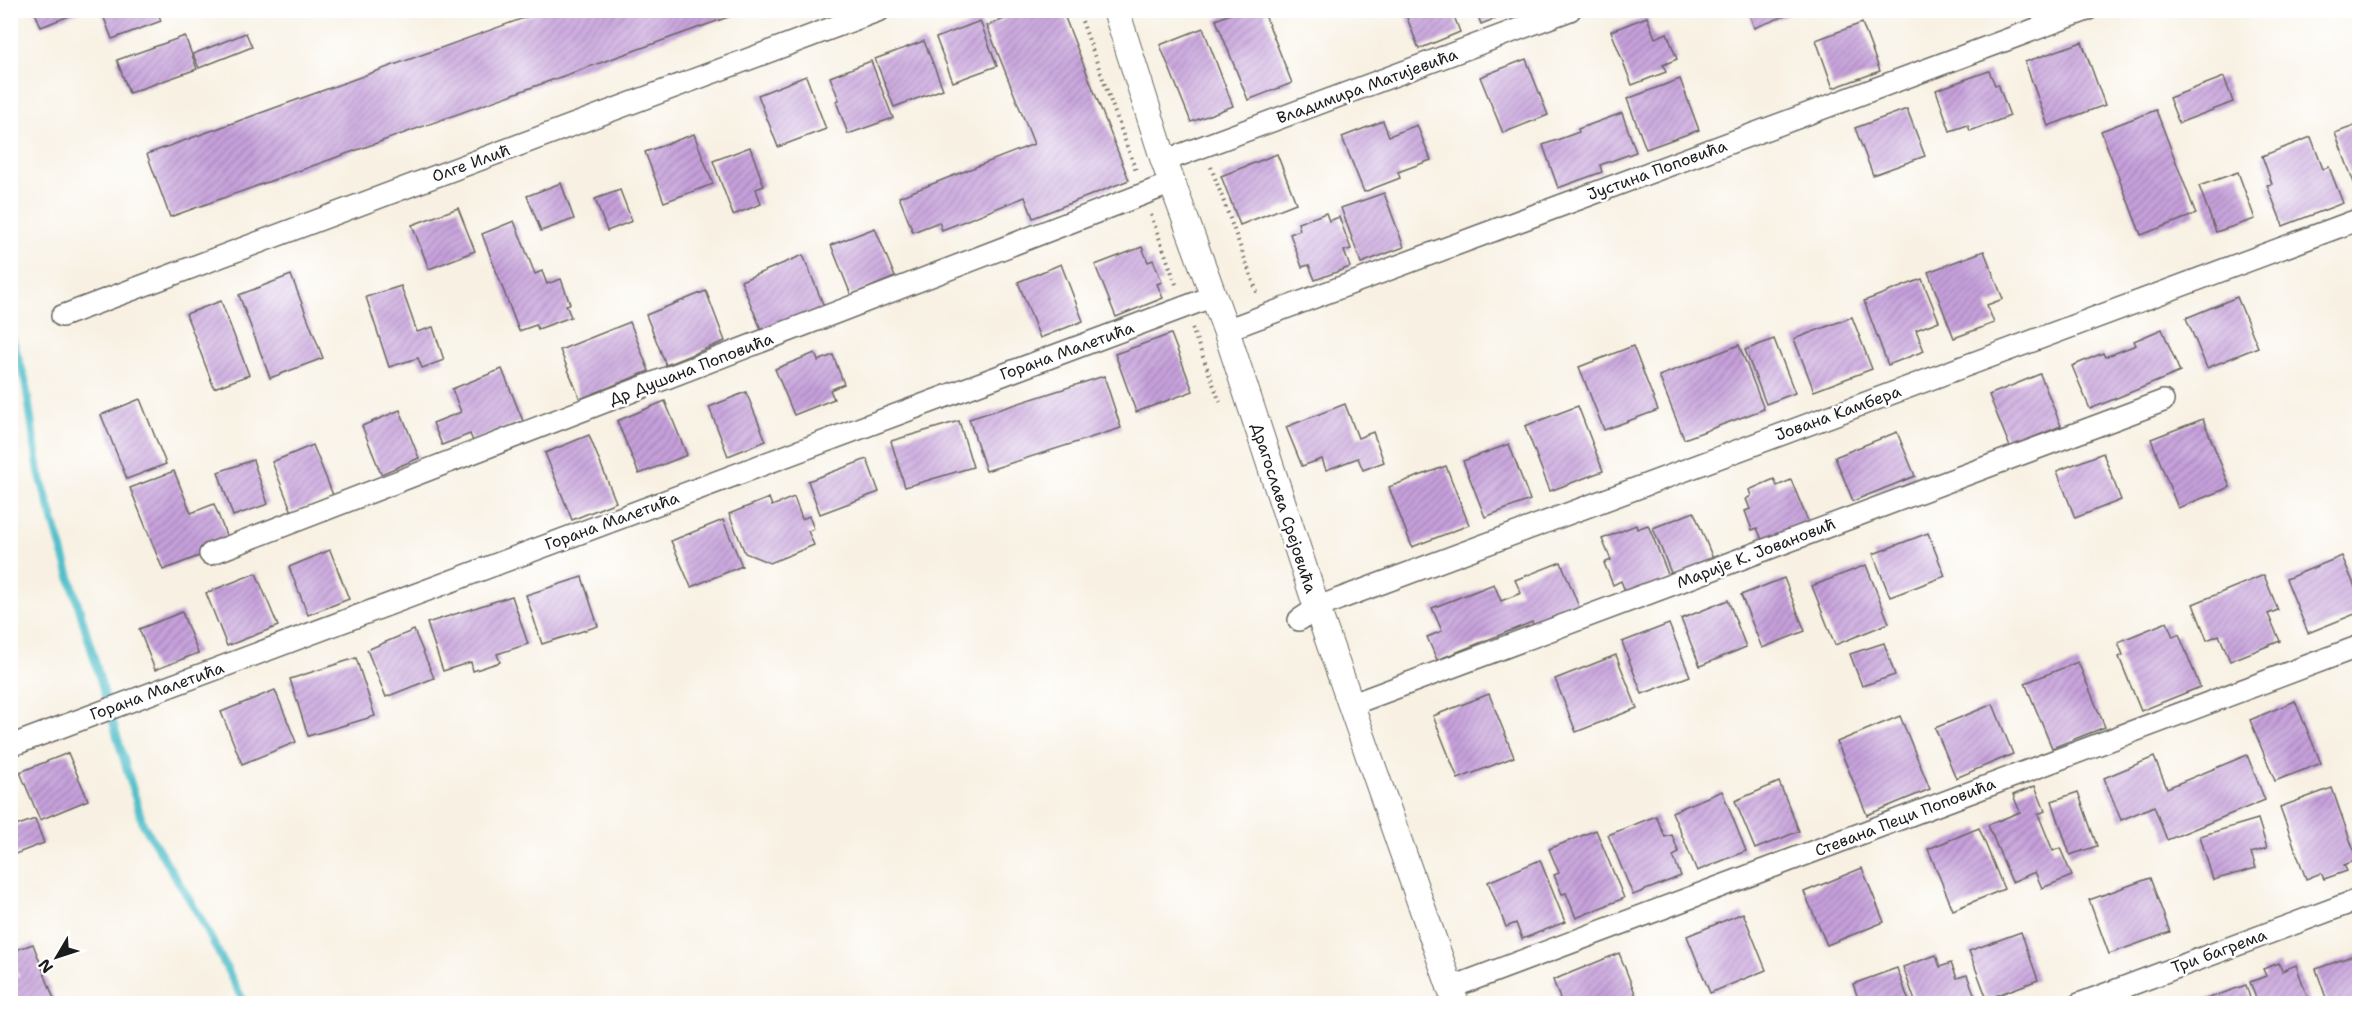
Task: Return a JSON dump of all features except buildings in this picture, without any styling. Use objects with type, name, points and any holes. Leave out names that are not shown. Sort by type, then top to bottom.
[{"type":"street","name":"Олге Илић","points":[[62,316],[880,10]]},
{"type":"street","name":"Драгослава Срејовића","points":[[1116,10],[1168,172],[1227,330],[1308,614],[1350,705],[1453,996]]},
{"type":"street","name":"Владимира Матијевића","points":[[1168,172],[1203,147],[1570,10]]},
{"type":"street","name":"Јустина Поповића","points":[[1227,330],[2087,10]]},
{"type":"street","name":"Др Душана Поповића","points":[[210,554],[1168,172]]},
{"type":"street","name":"Јована Камбера","points":[[1308,614],[2360,219]]},
{"type":"street","name":"Горана Малетића","points":[[10,746],[1214,296]]},
{"type":"street","name":"Марије К. Јовановић","points":[[1350,705],[2163,401]]},
{"type":"street","name":"Стевана Пеци Поповића","points":[[1453,996],[2360,646]]},
{"type":"street","name":"Три багрема","points":[[2079,1004],[2360,899]]},
{"type":"path","points":[[1203,147],[1266,316]]},
{"type":"waterway","points":[[10,331],[25,379],[39,472],[143,824],[200,917],[245,1004]]}]
